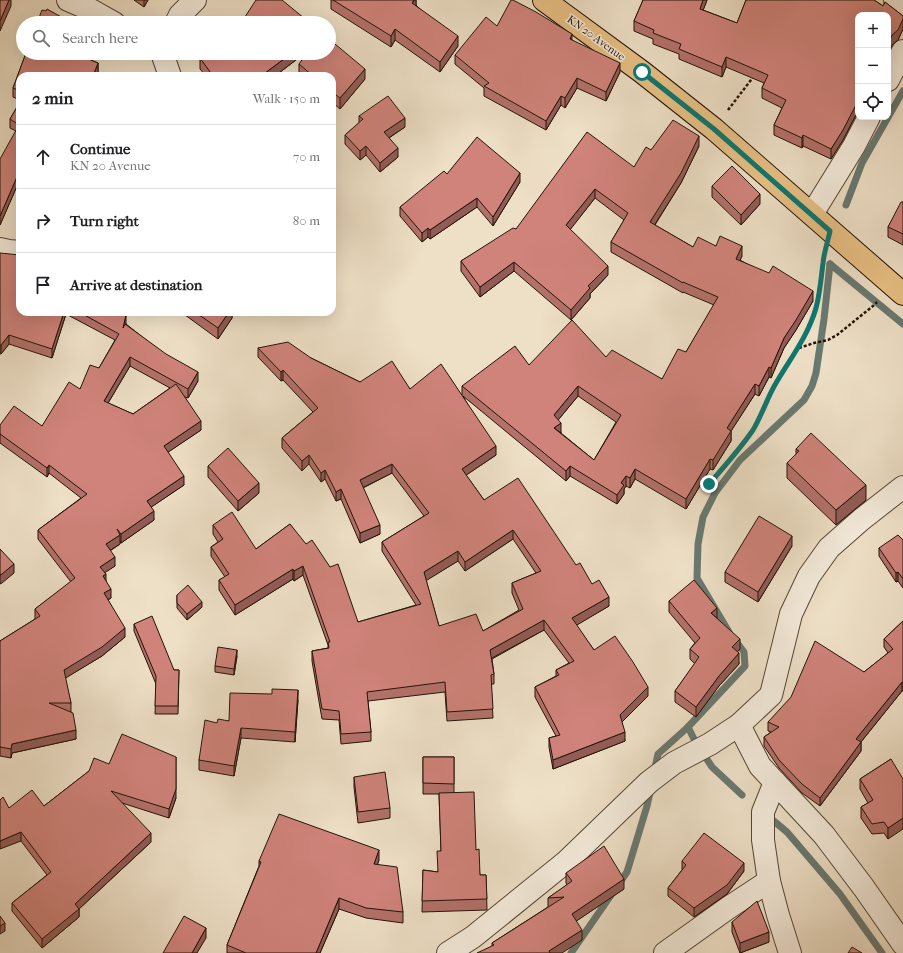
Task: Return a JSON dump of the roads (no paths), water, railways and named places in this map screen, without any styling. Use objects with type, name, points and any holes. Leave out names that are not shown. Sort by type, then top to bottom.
[{"type":"main road","name":"KN 20 Avenue","points":[[544,0],[642,72],[714,129],[897,289]]},
{"type":"street","points":[[68,0],[102,16]]},
{"type":"street","points":[[180,16],[195,0]]},
{"type":"street","points":[[895,0],[903,8]]},
{"type":"street","points":[[891,74],[903,51]]},
{"type":"street","points":[[164,60],[169,72]]},
{"type":"street","points":[[812,214],[854,146],[867,120]]},
{"type":"street","points":[[0,249],[16,252]]},
{"type":"street","points":[[448,953],[473,937],[567,861],[649,782],[683,759],[739,725],[771,695],[791,614],[809,576],[829,548],[862,519],[903,487]]},
{"type":"street","points":[[739,725],[760,766],[824,835],[864,888],[903,944]]},
{"type":"street","points":[[775,782],[763,812],[763,840],[769,881],[790,953]]},
{"type":"street","points":[[665,953],[769,881]]},
{"type":"waterway","points":[[846,205],[862,163],[903,91]]},
{"type":"waterway","points":[[830,264],[903,324]]},
{"type":"waterway","points":[[729,632],[697,578],[698,544],[703,517],[715,493],[740,460],[804,400],[812,386],[816,373],[824,319],[830,264]]},
{"type":"waterway","points":[[654,772],[658,754],[688,727],[745,666],[744,652],[735,640]]},
{"type":"waterway","points":[[688,727],[695,741],[712,767],[742,795]]},
{"type":"waterway","points":[[571,953],[627,872],[651,788]]},
{"type":"waterway","points":[[769,817],[787,832],[840,894],[882,953]]}]
